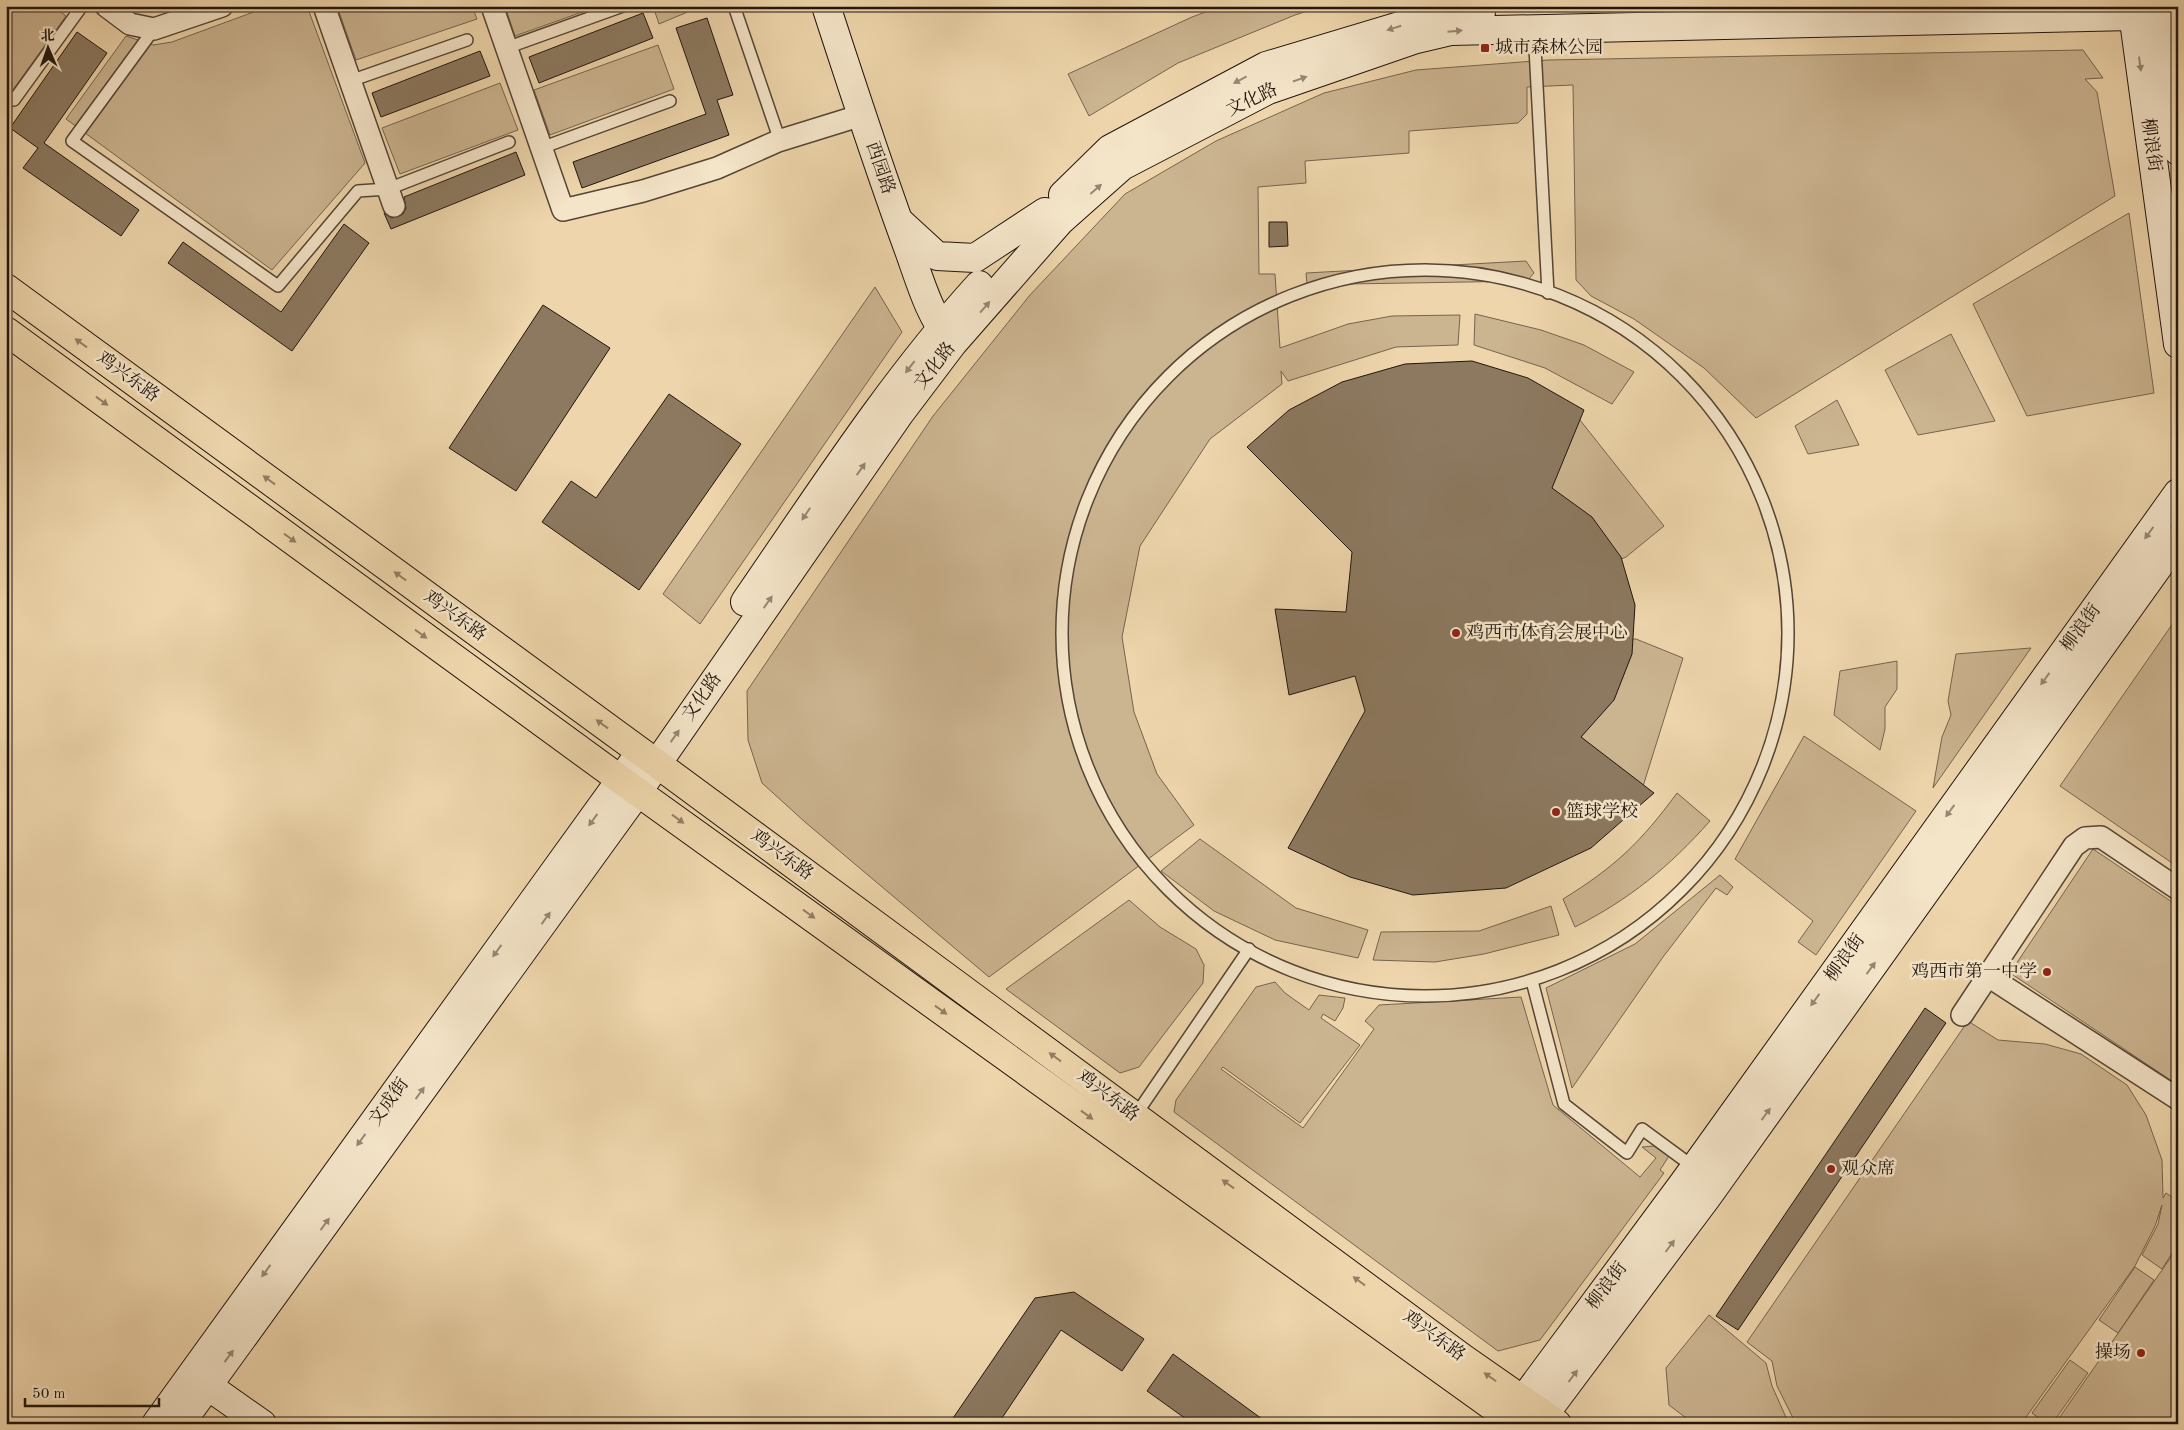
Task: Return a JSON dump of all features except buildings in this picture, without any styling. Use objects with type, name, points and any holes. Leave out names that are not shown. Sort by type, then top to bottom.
[{"type":"highway","name":"鸡兴东路","points":[[6,288],[1135,1116],[1532,1417]]},
{"type":"highway","name":"鸡兴东路","points":[[6,331],[630,785],[1532,1417]]},
{"type":"main road","name":"西园路","points":[[826,6],[898,220],[946,336]]},
{"type":"main road","name":"文化路","points":[[946,336],[1045,212],[1110,149],[1266,66],[1443,13],[1755,6]]},
{"type":"main road","name":"文化路","points":[[630,785],[884,400],[1060,221],[1122,166],[1268,90],[1414,40],[1451,31],[2151,12]]},
{"type":"main road","name":"柳浪街","points":[[2151,12],[2178,151]]},
{"type":"main road","name":"柳浪街","points":[[2151,12],[2178,344]]},
{"type":"main road","points":[[898,220],[937,256],[975,258],[1045,212]]},
{"type":"main road","name":"柳浪街","points":[[1532,1417],[1695,1168],[2178,493]]},
{"type":"main road","name":"柳浪街","points":[[1532,1417],[1718,1181],[2178,539]]},
{"type":"main road","name":"文成街","points":[[156,1424],[200,1380],[630,785]]},
{"type":"main road","points":[[200,1380],[262,1424]]},
{"type":"main road","name":"文成街","points":[[180,1424],[200,1380]]},
{"type":"street","points":[[106,6],[130,24],[154,29],[222,6]]},
{"type":"street","points":[[324,6],[391,198]]},
{"type":"street","points":[[492,6],[563,210],[644,191],[717,168],[780,141],[862,115]]},
{"type":"street","points":[[1962,1015],[2074,846],[2084,838],[2101,837],[2178,888]]},
{"type":"street","points":[[1988,976],[2178,1099]]},
{"type":"lane","points":[[6,95],[14,100],[82,6]]},
{"type":"lane","points":[[506,48],[622,6]]},
{"type":"lane","points":[[734,6],[780,141]]},
{"type":"lane","points":[[154,29],[72,141],[278,286],[358,191],[391,198],[509,142]]},
{"type":"lane","points":[[1534,29],[1548,293]]},
{"type":"lane","points":[[350,81],[467,40]]},
{"type":"lane","points":[[541,148],[670,101]]},
{"type":"lane","points":[[1475,270],[1548,293],[1596,309],[1696,386],[1765,493],[1792,616],[1776,742],[1717,854],[1624,940],[1518,986],[1403,998],[1291,973],[1191,915],[1115,828],[1069,723],[1059,609],[1084,496],[1143,398],[1230,322],[1348,275],[1475,270]]},
{"type":"lane","points":[[1135,1116],[1249,949]]},
{"type":"lane","points":[[1532,981],[1564,1104],[1627,1153],[1642,1129],[1695,1168]]},
{"type":"shaded area","points":[[6,6],[53,6],[66,16],[12,91],[6,87]]},
{"type":"shaded area","points":[[270,6],[307,6],[365,163],[272,270],[66,119],[126,36],[153,45],[172,42]]},
{"type":"shaded area","points":[[337,6],[472,6],[477,19],[356,60]]},
{"type":"shaded area","points":[[505,6],[599,6],[515,36]]},
{"type":"shaded area","points":[[653,6],[702,6],[659,24]]},
{"type":"shaded area","points":[[1222,6],[1323,6],[1295,15],[1178,63],[1089,116],[1068,74],[1192,17]]},
{"type":"shaded area","points":[[658,45],[674,89],[550,135],[534,90]]},
{"type":"shaded area","points":[[2083,50],[2103,78],[2085,79],[2097,92],[2115,196],[1756,418],[1704,368],[1634,319],[1591,296],[1576,280],[1573,85],[1527,87],[1527,114],[1518,123],[1409,131],[1409,153],[1305,161],[1306,183],[1258,187],[1259,274],[1275,274],[1280,348],[1348,324],[1392,316],[1460,315],[1458,345],[1396,347],[1288,381],[1281,371],[1282,384],[1210,439],[1140,546],[1122,637],[1134,712],[1157,774],[1194,825],[989,977],[805,822],[762,783],[748,740],[747,691],[933,416],[1030,295],[1125,194],[1216,141],[1324,93],[1416,70],[1548,60]]},
{"type":"shaded area","points":[[500,83],[518,130],[400,174],[382,128]]},
{"type":"shaded area","points":[[2129,213],[2154,393],[2027,416],[1973,304]]},
{"type":"shaded area","points":[[1526,261],[1534,273],[1527,281],[1348,284],[1308,294],[1306,273]]},
{"type":"shaded area","points":[[875,287],[902,332],[700,624],[663,594]]},
{"type":"shaded area","points":[[1475,314],[1541,330],[1584,345],[1634,372],[1612,404],[1545,368],[1474,345]]},
{"type":"shaded area","points":[[1951,334],[1995,421],[1918,435],[1885,370]]},
{"type":"shaded area","points":[[1837,400],[1859,445],[1808,454],[1795,426]]},
{"type":"shaded area","points":[[1576,415],[1664,526],[1626,557],[1586,574],[1527,495]]},
{"type":"shaded area","points":[[2178,616],[2178,867],[2060,786]]},
{"type":"shaded area","points":[[1636,639],[1683,658],[1640,796],[1568,733],[1597,640]]},
{"type":"shaded area","points":[[2031,648],[1933,788],[1942,737],[1951,715],[1948,701],[1956,654]]},
{"type":"shaded area","points":[[1897,661],[1897,689],[1885,707],[1885,729],[1880,750],[1834,715],[1840,671]]},
{"type":"shaded area","points":[[1804,736],[1916,811],[1816,955],[1798,942],[1813,921],[1735,859]]},
{"type":"shaded area","points":[[1677,793],[1710,821],[1695,838],[1648,881],[1614,905],[1575,927],[1563,899],[1598,876],[1639,840]]},
{"type":"shaded area","points":[[1200,839],[1296,908],[1368,930],[1358,958],[1275,940],[1214,911],[1161,871]]},
{"type":"shaded area","points":[[2093,849],[2178,906],[2178,1085],[2010,973]]},
{"type":"shaded area","points":[[1720,875],[1733,887],[1727,895],[1716,888],[1663,957],[1572,1088],[1546,988],[1635,944]]},
{"type":"shaded area","points":[[1129,900],[1160,927],[1196,949],[1204,965],[1203,983],[1139,1067],[1120,1073],[1006,989]]},
{"type":"shaded area","points":[[1551,906],[1559,935],[1484,954],[1435,962],[1373,960],[1381,932],[1479,931]]},
{"type":"shaded area","points":[[1275,982],[1285,993],[1309,1010],[1319,995],[1345,998],[1343,1008],[1335,1021],[1323,1014],[1321,1018],[1360,1045],[1300,1123],[1223,1067],[1221,1069],[1303,1128],[1374,1029],[1365,1021],[1379,1005],[1521,997],[1553,1105],[1640,1177],[1656,1158],[1642,1147],[1654,1146],[1669,1156],[1660,1170],[1664,1173],[1540,1340],[1498,1351],[1174,1112],[1176,1100],[1256,987]]},
{"type":"shaded area","points":[[1968,1021],[1998,1040],[2045,1044],[2081,1054],[2127,1085],[2146,1115],[2162,1160],[2163,1198],[2166,1193],[2178,1201],[2178,1244],[2162,1269],[2142,1255],[2158,1224],[2162,1205],[2155,1226],[2135,1266],[2021,1424],[1796,1424],[1777,1386],[1772,1361],[1747,1342]]},
{"type":"shaded area","name":"操场","points":[[2178,1247],[2178,1424],[2055,1424]]},
{"type":"shaded area","points":[[2135,1267],[2154,1280],[2118,1333],[2099,1320]]},
{"type":"shaded area","points":[[1709,1315],[1766,1363],[1772,1386],[1789,1424],[1694,1424],[1669,1405],[1666,1368]]},
{"type":"shaded area","points":[[2070,1360],[2088,1373],[2052,1424],[2047,1424],[2032,1413]]},
{"type":"place","name":"城市森林公园","points":[[1485,48]]},
{"type":"place","name":"鸡西市体育会展中心","points":[[1456,633]]},
{"type":"place","name":"篮球学校","points":[[1556,812]]},
{"type":"place","name":"鸡西市第一中学","points":[[2047,972]]},
{"type":"place","name":"观众席","points":[[1831,1169]]},
{"type":"place","name":"操场","points":[[2141,1353]]}]
